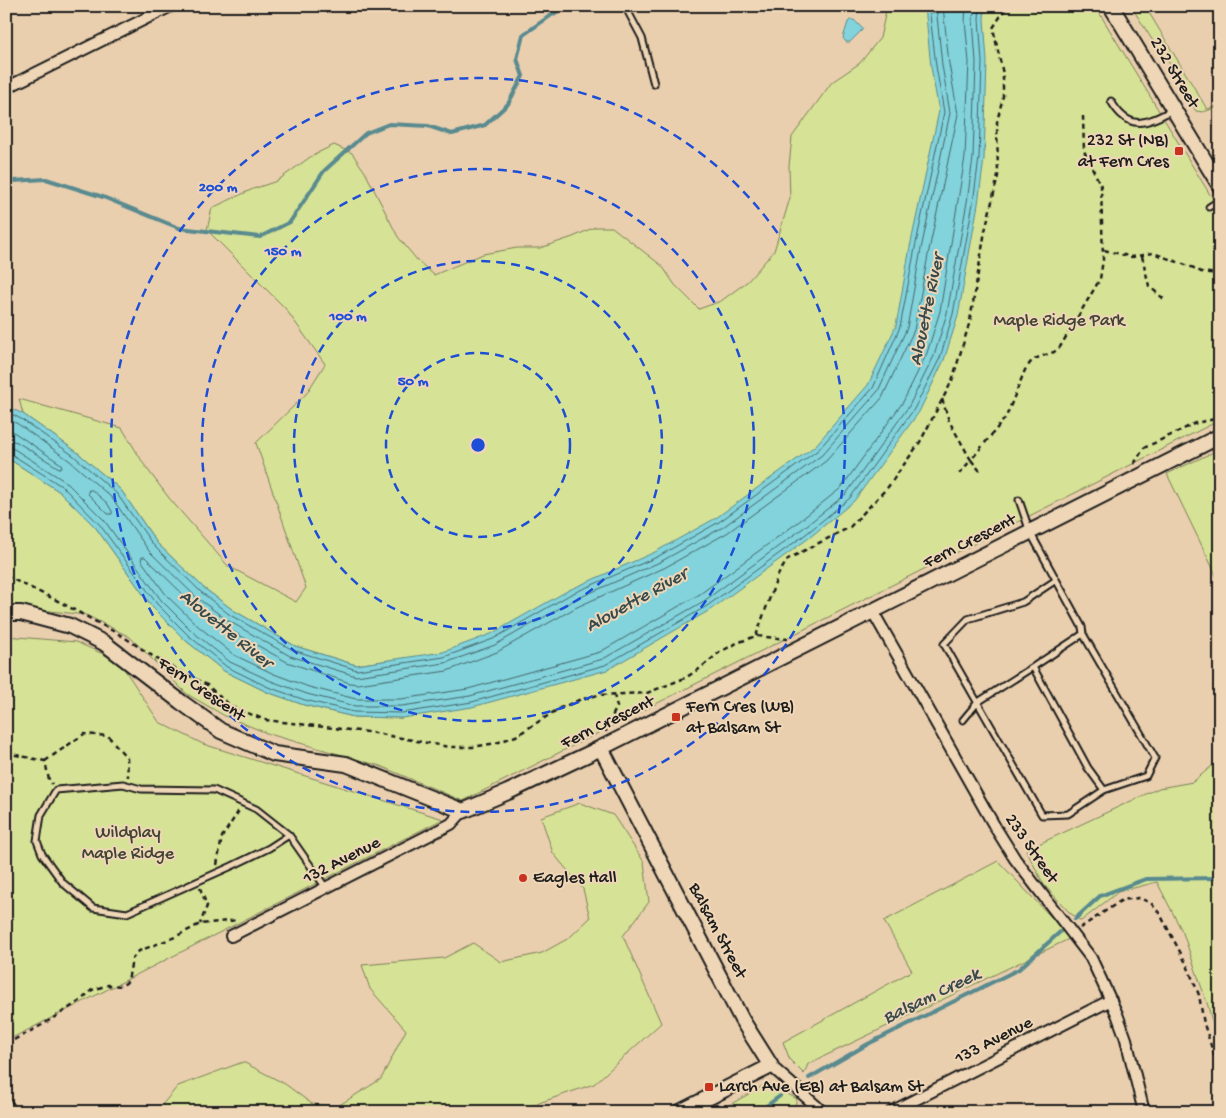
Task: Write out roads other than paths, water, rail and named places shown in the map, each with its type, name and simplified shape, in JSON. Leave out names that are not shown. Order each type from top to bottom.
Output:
[{"type":"street","points":[[6,88],[171,6]]},
{"type":"street","name":"232 Street","points":[[1111,6],[1220,186]]},
{"type":"street","name":"Fern Crescent","points":[[6,613],[21,613],[70,626],[104,643],[221,731],[274,754],[346,764],[463,811],[601,748],[1220,436]]},
{"type":"street","name":"233 Street","points":[[873,612],[995,828],[1015,858],[1091,958],[1111,1000],[1126,1039],[1144,1112]]},
{"type":"street","name":"Balsam Street","points":[[601,748],[742,1020],[771,1066],[823,1112]]},
{"type":"street","name":"132 Avenue","points":[[231,936],[451,824],[463,811]]},
{"type":"street","name":"133 Avenue","points":[[891,1112],[1111,1000]]},
{"type":"street","points":[[680,1112],[771,1066]]},
{"type":"street","points":[[6,1107],[9,1112]]},
{"type":"lane","points":[[625,6],[642,38],[654,84]]},
{"type":"lane","points":[[1111,101],[1121,116],[1134,122],[1144,123],[1153,121],[1174,110]]},
{"type":"lane","points":[[1208,207],[1220,200]]},
{"type":"lane","points":[[1018,500],[1030,532],[1082,627],[1083,634],[1154,758],[1146,776],[1104,790],[1068,814],[1042,815],[944,644],[968,619],[1023,602],[1056,580]]},
{"type":"lane","points":[[963,720],[978,702],[1083,634]]},
{"type":"lane","points":[[1033,667],[1088,768],[1104,790]]},
{"type":"lane","points":[[289,835],[269,848],[127,913],[92,908],[63,882],[42,854],[37,841],[41,815],[56,790],[123,784],[141,789],[214,790],[256,809],[289,835],[326,888]]},
{"type":"water","name":"Alouette River","points":[[925,6],[985,6],[987,61],[984,159],[958,316],[944,360],[919,412],[854,501],[809,538],[710,610],[607,670],[472,707],[402,718],[354,717],[304,705],[267,692],[224,671],[185,640],[153,608],[96,528],[60,492],[6,457],[6,406],[23,414],[77,452],[121,490],[157,543],[204,588],[233,610],[295,646],[356,665],[443,652],[491,634],[569,590],[655,552],[716,518],[815,446],[868,385],[896,326],[910,247],[939,111],[931,67]]},
{"type":"water","points":[[850,20],[854,20],[863,29],[850,42],[846,42],[843,38]]},
{"type":"waterway","points":[[13,181],[46,179],[103,197],[179,228],[260,237],[290,222],[324,171],[366,133],[389,124],[428,126],[452,134],[485,125],[508,104],[523,76],[517,59],[523,35],[567,6]]},
{"type":"waterway","name":"Balsam Creek","points":[[1075,919],[1100,896],[1146,879],[1220,878]]},
{"type":"waterway","name":"Balsam Creek","points":[[809,1078],[868,1044],[1019,969],[1060,932]]},
{"type":"waterway","name":"Balsam Creek","points":[[758,1112],[780,1096]]},
{"type":"place","name":"232 St (NB) at Fern Cres","points":[[1179,151]]},
{"type":"place","name":"Fern Cres (WB) at Balsam St","points":[[676,717]]},
{"type":"place","name":"Eagles Hall","points":[[523,878]]},
{"type":"place","name":"Larch Ave (EB) at Balsam St","points":[[709,1087]]},
{"type":"park label","name":"Maple Ridge Park","points":[[1059,321]]},
{"type":"park label","name":"Wildplay Maple Ridge","points":[[128,843]]}]
